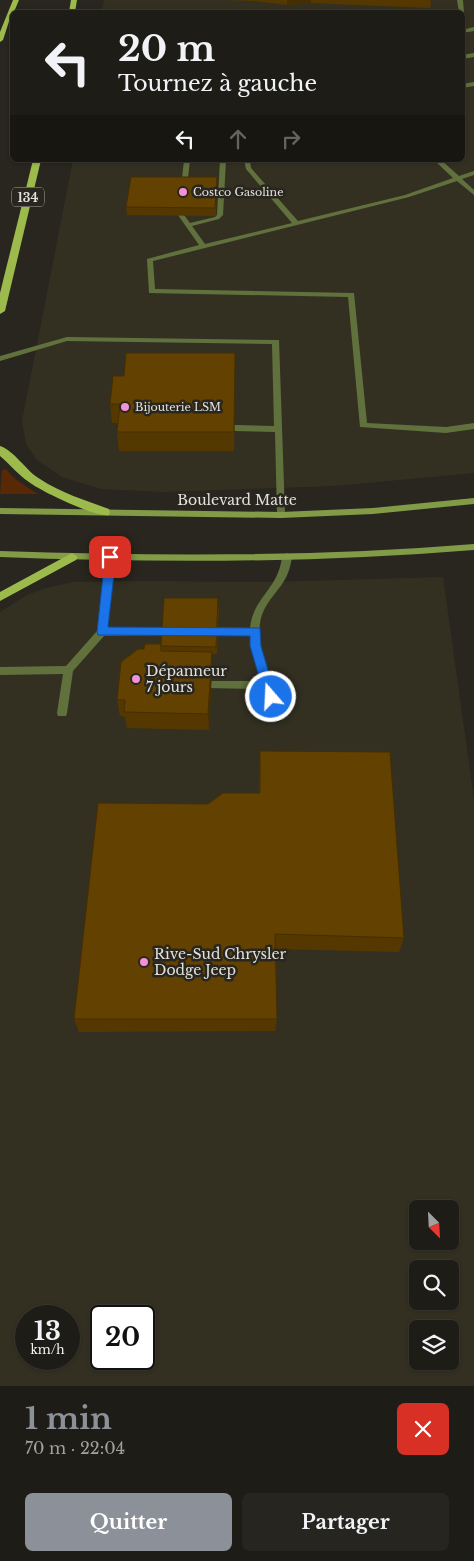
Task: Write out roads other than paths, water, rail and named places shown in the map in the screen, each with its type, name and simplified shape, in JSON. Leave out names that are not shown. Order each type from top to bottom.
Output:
[{"type":"main road","points":[[0,40],[10,15]]},
{"type":"main road","name":"134","points":[[0,311],[37,162]]},
{"type":"main road","points":[[0,450],[25,473],[43,486],[105,512]]},
{"type":"main road","name":"Boulevard Matte","points":[[0,511],[280,515],[374,511],[474,501]]},
{"type":"main road","points":[[0,554],[72,557],[287,556],[380,554],[474,547]]},
{"type":"main road","points":[[0,597],[72,557]]},
{"type":"lane","points":[[187,162],[181,215],[203,246]]},
{"type":"lane","points":[[188,225],[217,218],[220,215],[223,162]]},
{"type":"lane","points":[[247,162],[248,168],[296,223]]},
{"type":"lane","points":[[439,162],[474,193]]},
{"type":"lane","points":[[474,173],[407,196],[149,260],[152,291],[351,296],[363,425],[446,430],[474,426]]},
{"type":"lane","points":[[0,359],[30,348],[67,339],[276,342],[280,515]]},
{"type":"lane","points":[[235,428],[279,428]]},
{"type":"lane","points":[[271,697],[255,646],[257,612],[277,588],[285,573],[287,556]]},
{"type":"lane","points":[[62,713],[68,670],[102,632],[110,557]]},
{"type":"lane","points":[[102,632],[256,632]]},
{"type":"lane","points":[[0,671],[68,670]]},
{"type":"lane","points":[[211,685],[266,685]]},
{"type":"place","name":"Costco Gasoline","points":[[183,192]]},
{"type":"place","name":"Bijouterie LSM","points":[[125,407]]},
{"type":"place","name":"Dépanneur 7 jours","points":[[136,679]]},
{"type":"place","name":"Rive-Sud Chrysler Dodge Jeep","points":[[144,962]]}]
